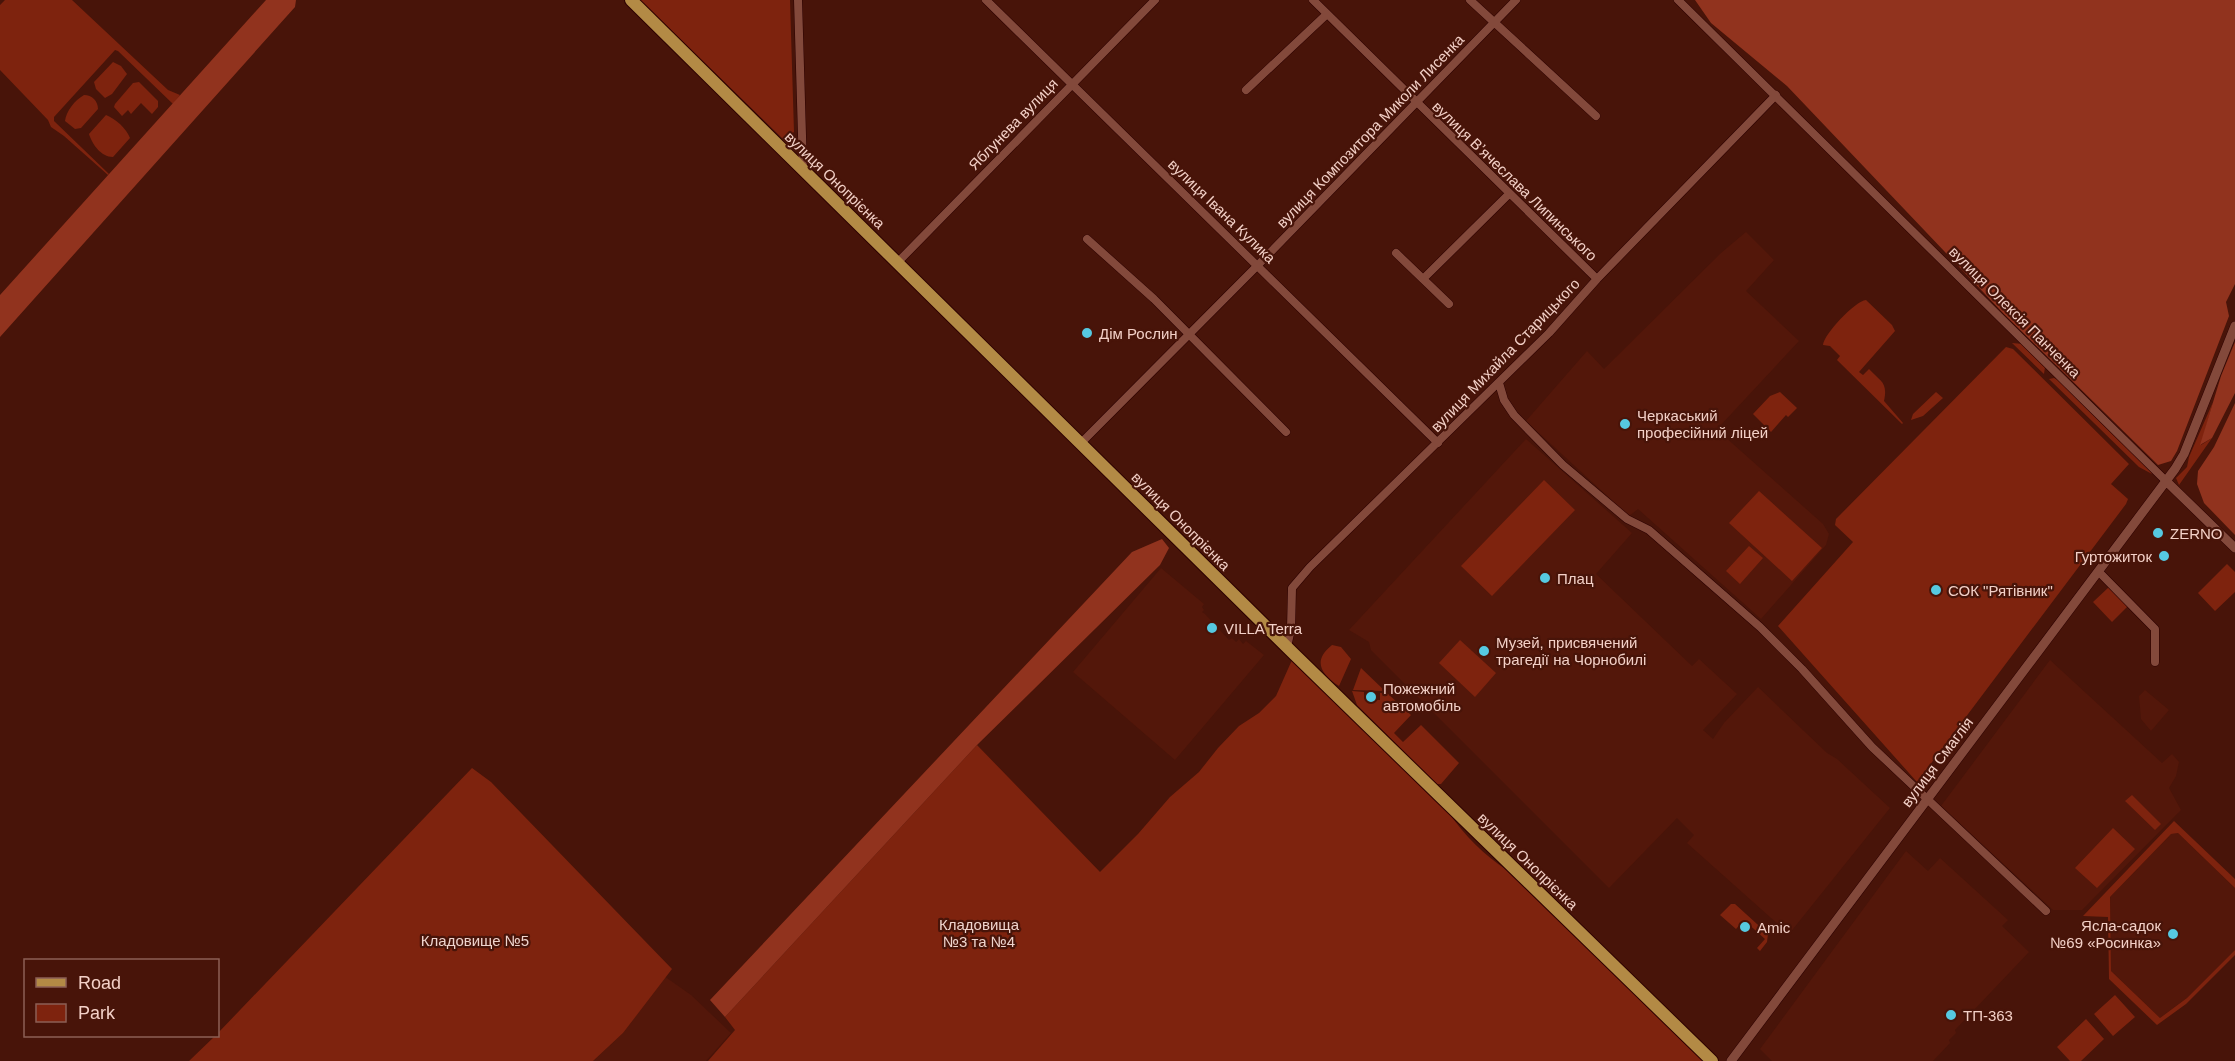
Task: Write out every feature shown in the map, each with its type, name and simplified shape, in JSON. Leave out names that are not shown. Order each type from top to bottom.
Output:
[{"type":"main road","name":"вулиця Онопрієнка","points":[[631,0],[1287,647],[1712,1061]]},
{"type":"street","points":[[798,0],[802,170]]},
{"type":"street","name":"вулиця Івана Кулика","points":[[986,0],[1438,443]]},
{"type":"street","name":"вулиця Вʼячеслава Липинського","points":[[1313,0],[1597,279]]},
{"type":"street","points":[[1470,0],[1596,116]]},
{"type":"street","name":"вулиця Композитора Миколи Лисенка","points":[[1081,443],[1417,104],[1515,0]]},
{"type":"street","name":"вулиця Олексія Панченка","points":[[1678,0],[2235,548]]},
{"type":"street","name":"Яблунева вулиця","points":[[897,263],[1149,2]]},
{"type":"street","points":[[1246,90],[1327,14]]},
{"type":"street","name":"вулиця Михайла Старицького","points":[[1287,647],[1291,629],[1292,588],[1310,567],[1549,333],[1597,279],[1776,95]]},
{"type":"street","points":[[1423,279],[1509,194]]},
{"type":"street","points":[[1087,239],[1189,334],[1286,432]]},
{"type":"street","points":[[1396,253],[1449,304]]},
{"type":"street","name":"вулиця Смаглія","points":[[1731,1061],[2099,572],[2184,454],[2235,326]]},
{"type":"street","points":[[1499,383],[1500,392],[1514,415],[1563,465],[1627,519],[1649,530],[1760,627],[1802,669],[1872,747],[2046,911]]},
{"type":"street","points":[[2099,572],[2155,629],[2155,662]]},
{"type":"shaded area","points":[[266,0],[296,0],[295,7],[0,337],[0,295]]},
{"type":"shaded area","points":[[1695,0],[2235,0],[2235,284],[2226,302],[2229,316],[2177,451],[2171,461],[2158,465],[2004,314],[1787,86],[1711,23]]},
{"type":"shaded area","name":"Черкаський професійний ліцей","points":[[1746,232],[1774,260],[1746,291],[1799,341],[1719,427],[1724,436],[1823,524],[1829,534],[1826,545],[1761,619],[1638,509],[1629,516],[1526,421],[1587,351],[1604,369],[1721,253]]},
{"type":"shaded area","points":[[2235,342],[2235,393],[2212,438],[2200,445],[2221,376]]},
{"type":"shaded area","points":[[2235,403],[2235,535],[2204,503],[2197,484],[2198,471],[2214,447]]},
{"type":"shaded area","points":[[1526,439],[1632,533],[1596,574],[1692,666],[1699,659],[1737,694],[1703,730],[1713,739],[1724,723],[1758,687],[1827,753],[1837,759],[1890,808],[1789,934],[1687,843],[1694,835],[1677,818],[1609,888],[1371,650],[1369,642],[1349,630]]},
{"type":"shaded area","points":[[1162,539],[1169,548],[1160,565],[977,745],[725,1017],[710,1000],[1132,552]]},
{"type":"shaded area","points":[[1161,568],[1204,604],[1202,612],[1229,640],[1232,638],[1236,642],[1239,639],[1243,644],[1246,641],[1264,655],[1175,760],[1073,672]]},
{"type":"shaded area","points":[[2050,660],[2162,763],[2172,754],[2179,762],[2176,776],[2169,788],[2181,810],[2082,910],[2053,910],[1941,806]]},
{"type":"shaded area","points":[[2145,690],[2169,710],[2151,731],[2141,719],[2139,696]]},
{"type":"shaded area","name":"Ясла-садок №69 «Росинка»","points":[[2178,833],[2235,888],[2235,950],[2187,998],[2160,1018],[2111,971],[2110,897],[2171,834]]},
{"type":"shaded area","points":[[1906,851],[1928,871],[1940,858],[2008,920],[2002,926],[2029,952],[1955,1030],[1956,1033],[1949,1040],[1950,1043],[1933,1061],[1772,1061],[1760,1049]]},
{"type":"shaded area","points":[[664,976],[691,995],[731,1033],[706,1061],[593,1061],[623,1033]]},
{"type":"green space","points":[[5,0],[72,0],[168,90],[180,95],[173,104],[115,50],[54,117],[54,121],[108,175],[51,127],[48,120],[0,70],[0,5]]},
{"type":"green space","points":[[640,0],[790,0],[794,132],[784,140]]},
{"type":"green space","points":[[113,62],[121,66],[127,74],[112,94],[105,98],[96,89],[94,82]]},
{"type":"green space","points":[[139,82],[158,101],[158,107],[152,114],[141,103],[131,114],[128,110],[122,116],[114,107],[115,104],[133,83]]},
{"type":"green space","points":[[84,95],[94,99],[98,109],[81,128],[75,129],[65,121],[67,113]]},
{"type":"green space","points":[[106,115],[120,124],[130,138],[113,157],[105,155],[98,149],[89,134]]},
{"type":"green space","points":[[1866,300],[1892,325],[1895,331],[1859,372],[1863,375],[1869,369],[1882,383],[1885,390],[1884,401],[1902,424],[1837,360],[1840,356],[1830,346],[1823,345],[1829,333],[1841,319],[1855,306]]},
{"type":"green space","points":[[2012,343],[2023,344],[2045,367],[2044,374]]},
{"type":"green space","name":"СОК \"Рятівник\"","points":[[2006,347],[2013,349],[2129,464],[2111,484],[2128,499],[1917,782],[1778,626],[1853,542],[1835,525],[1836,519]]},
{"type":"green space","points":[[2054,378],[2060,381],[2152,474],[2139,467],[2049,379]]},
{"type":"green space","points":[[1780,392],[1797,408],[1788,417],[1786,415],[1771,432],[1753,414],[1770,396]]},
{"type":"green space","points":[[1936,392],[1943,398],[1923,416],[1911,420],[1913,414]]},
{"type":"green space","points":[[2213,402],[2201,445],[2212,438],[2179,485],[2176,478],[2187,467],[2189,457]]},
{"type":"green space","points":[[1544,480],[1575,510],[1492,596],[1461,566]]},
{"type":"green space","points":[[1759,491],[1822,548],[1792,581],[1729,523]]},
{"type":"green space","points":[[1749,546],[1763,558],[1740,584],[1726,571]]},
{"type":"green space","points":[[2227,564],[2235,572],[2235,592],[2215,611],[2198,593]]},
{"type":"green space","points":[[2109,587],[2128,606],[2112,622],[2093,602]]},
{"type":"green space","points":[[1460,640],[1496,673],[1475,697],[1439,663]]},
{"type":"green space","points":[[1332,645],[1341,647],[1351,659],[1339,686],[1321,667],[1322,656]]},
{"type":"green space","name":"Кладовища №3 та №4","points":[[1292,660],[1449,813],[1475,844],[1507,870],[1704,1061],[708,1061],[735,1030],[725,1017],[977,745],[1100,872],[1138,834],[1170,797],[1199,772],[1239,726],[1259,713],[1276,696]]},
{"type":"green space","points":[[1361,668],[1385,691],[1353,690]]},
{"type":"green space","points":[[1352,691],[1364,692],[1364,699],[1380,700],[1380,693],[1387,693],[1411,715],[1394,733],[1403,742],[1421,725],[1459,763],[1441,784],[1437,784],[1357,705]]},
{"type":"green space","name":"Кладовище №5","points":[[472,768],[491,782],[672,969],[623,1033],[593,1061],[189,1061],[214,1037],[219,1037],[219,1032]]},
{"type":"green space","points":[[2132,795],[2161,824],[2155,830],[2125,801]]},
{"type":"green space","points":[[2174,821],[2235,879],[2235,888],[2178,833],[2171,834],[2110,897],[2111,971],[2160,1018],[2187,998],[2235,950],[2235,955],[2186,1004],[2157,1025],[2109,979],[2108,917],[2083,916]]},
{"type":"green space","points":[[2113,828],[2135,849],[2097,888],[2075,868]]},
{"type":"green space","points":[[1731,904],[1735,904],[1768,934],[1767,942],[1760,951],[1757,948],[1765,939],[1744,920],[1736,929],[1720,915]]},
{"type":"green space","points":[[2115,995],[2135,1017],[2113,1036],[2094,1014]]},
{"type":"green space","points":[[2086,1019],[2104,1039],[2081,1061],[2070,1061],[2057,1047]]},
{"type":"place","name":"Дім Рослин","points":[[1087,333]]},
{"type":"place","name":"Черкаський професійний ліцей","points":[[1625,424]]},
{"type":"place","name":"ZERNO","points":[[2158,533]]},
{"type":"place","name":"Гуртожиток","points":[[2164,556]]},
{"type":"place","name":"Плац","points":[[1545,578]]},
{"type":"place","name":"СОК \"Рятівник\"","points":[[1936,590]]},
{"type":"place","name":"VILLA Terra","points":[[1212,628]]},
{"type":"place","name":"Музей, присвячений трагедії на Чорнобилі","points":[[1484,651]]},
{"type":"place","name":"Пожежний автомобіль","points":[[1371,697]]},
{"type":"place","name":"Amic","points":[[1745,927]]},
{"type":"place","name":"Ясла-садок №69 «Росинка»","points":[[2173,934]]},
{"type":"place","name":"ТП-363","points":[[1951,1015]]}]
